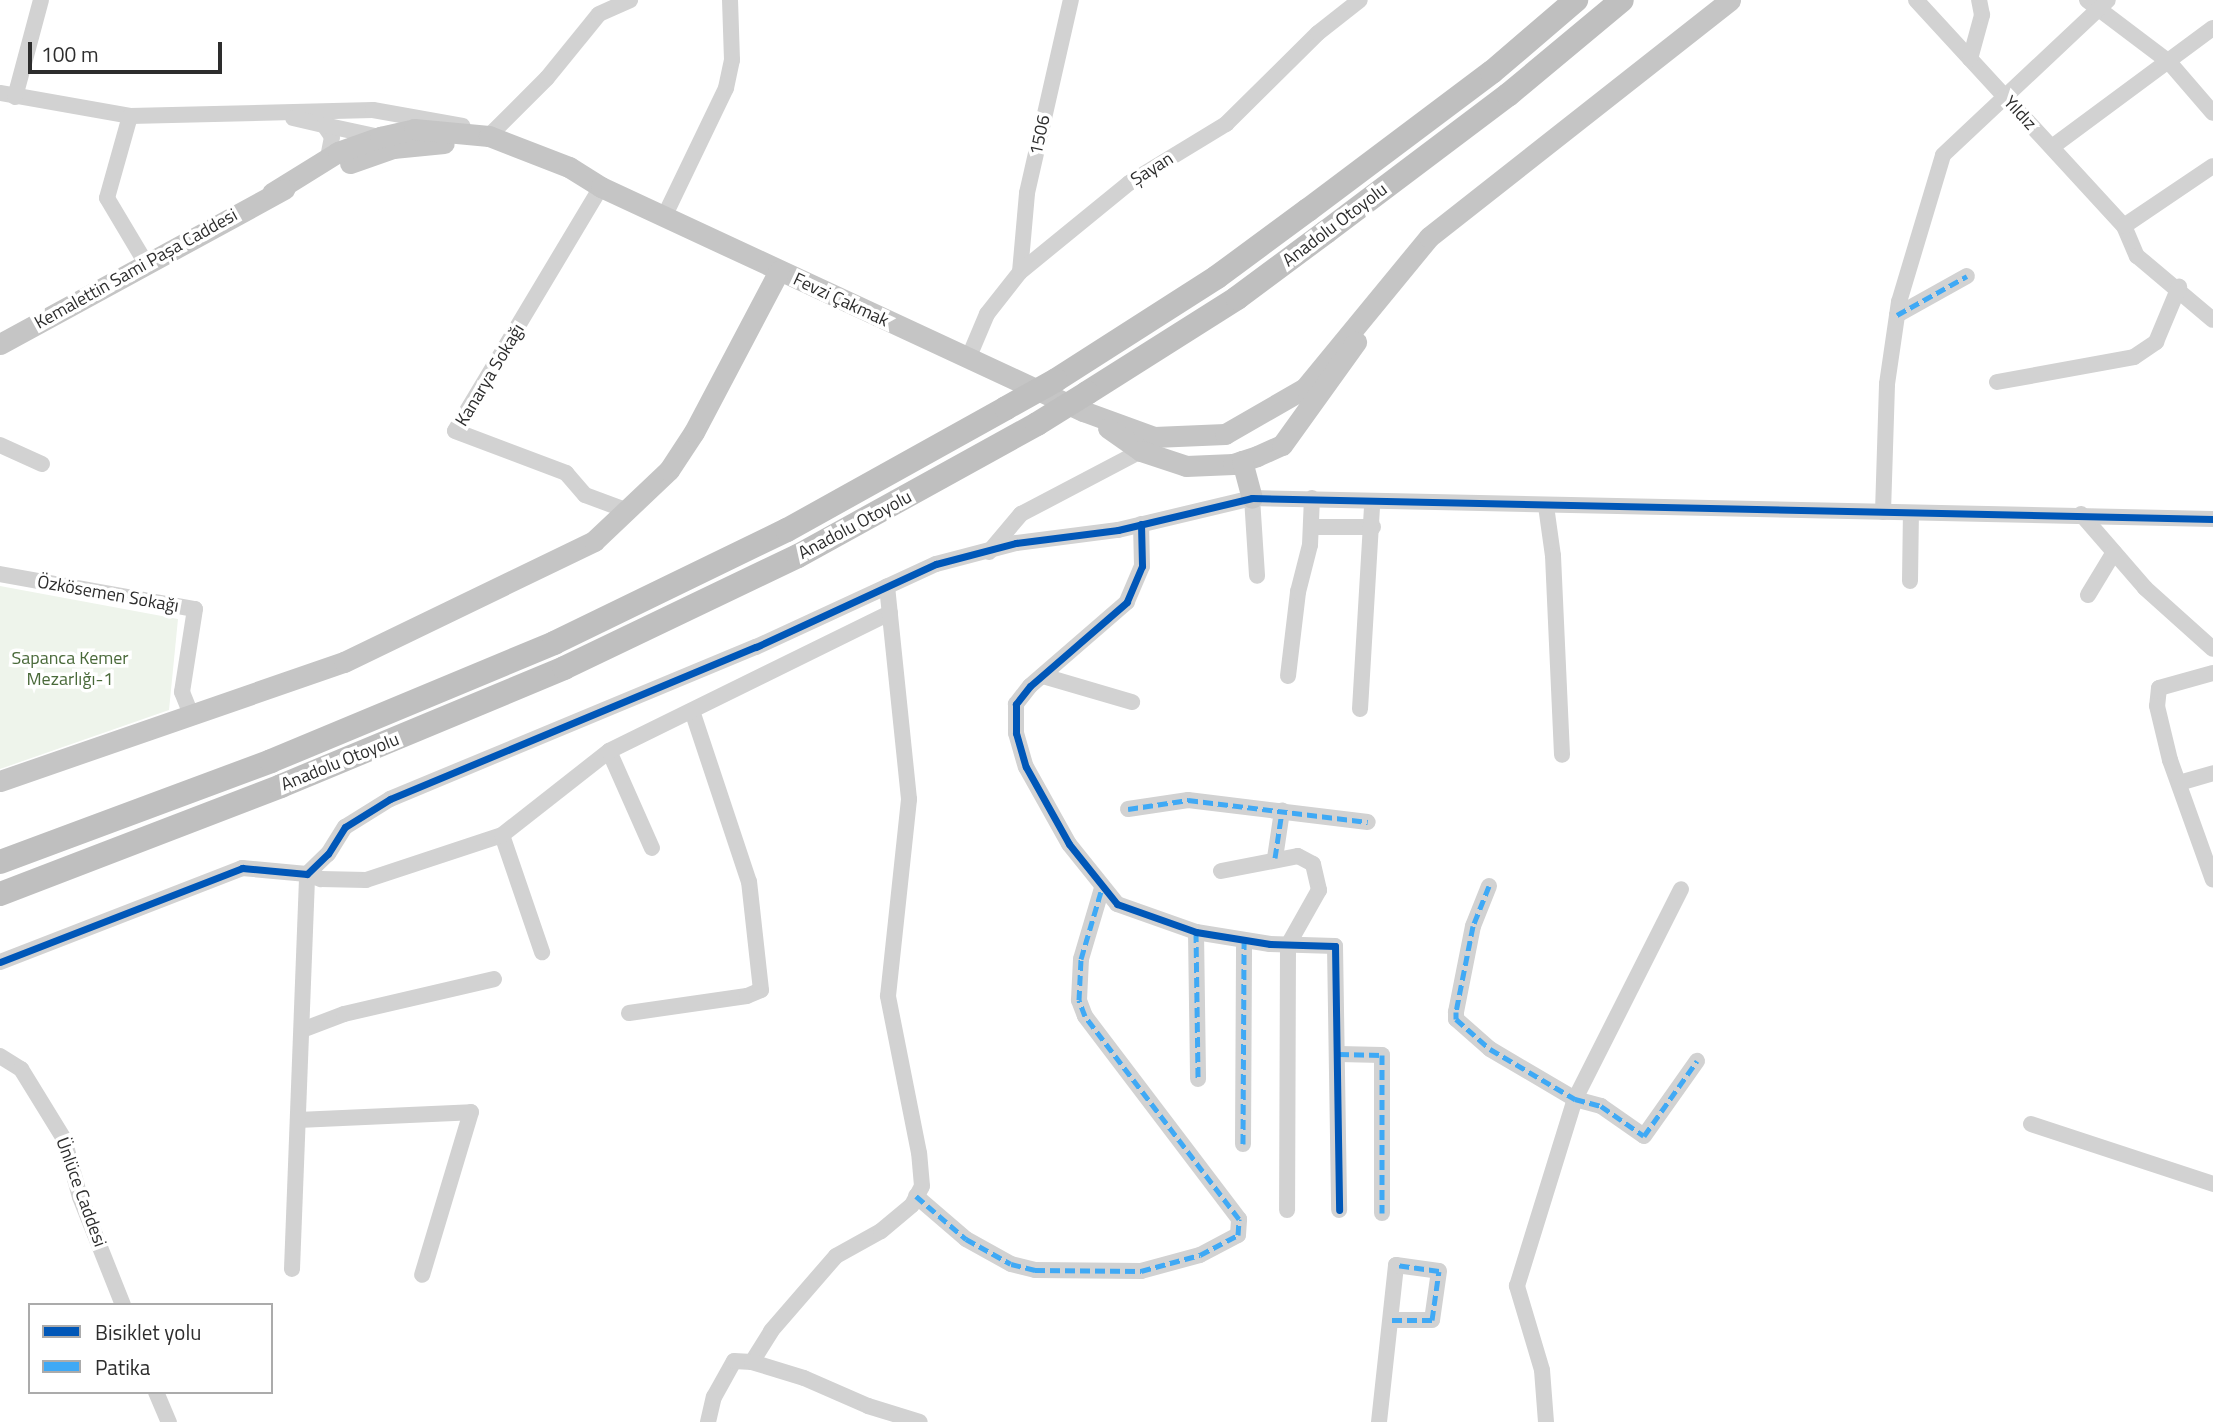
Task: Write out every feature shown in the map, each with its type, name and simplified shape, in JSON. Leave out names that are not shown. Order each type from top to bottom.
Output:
[{"type":"highway","name":"Anadolu Otoyolu","points":[[0,862],[271,761],[554,643],[787,530],[1056,380],[1217,277],[1492,72],[1576,0]]},
{"type":"highway","name":"Anadolu Otoyolu","points":[[0,894],[281,786],[564,668],[809,550],[1037,424],[1085,402],[1282,265],[1508,95],[1622,0]]},
{"type":"main road","points":[[1216,467],[1231,433],[1305,388],[1429,237],[1730,0]]},
{"type":"main road","name":"Kemalettin Sami Paşa Caddesi","points":[[272,193],[414,130],[480,133],[569,167],[601,187]]},
{"type":"main road","name":"Kemalettin Sami Paşa Caddesi","points":[[0,344],[147,265],[328,158],[376,146],[476,146],[601,187]]},
{"type":"main road","name":"Fevzi Çakmak","points":[[601,187],[968,359],[1085,402]]},
{"type":"main road","points":[[0,781],[190,712],[344,662],[594,541],[669,470],[694,432],[779,271]]},
{"type":"main road","points":[[1085,402],[1141,451],[1186,466],[1216,467],[1250,459],[1282,445],[1342,366],[1390,282]]},
{"type":"main road","points":[[1085,402],[1154,437],[1231,433],[1248,437],[1252,498]]},
{"type":"street","points":[[41,0],[7,95],[130,116],[363,110],[406,113],[480,133],[547,78],[601,7],[630,0]]},
{"type":"street","points":[[664,217],[726,88],[732,60],[730,0]]},
{"type":"street","name":"1506","points":[[1020,272],[1027,193],[1071,0]]},
{"type":"street","name":"Şayan","points":[[968,359],[988,314],[1020,272],[1129,183],[1226,124],[1318,33],[1360,0]]},
{"type":"street","name":"Yıldız","points":[[1916,0],[2124,226],[2137,256],[2179,287],[2213,320]]},
{"type":"street","points":[[1970,59],[1979,35],[1979,0]]},
{"type":"street","points":[[1883,512],[1887,384],[1897,315],[1943,155],[2098,3],[2169,62],[2213,113]]},
{"type":"street","points":[[2052,147],[2213,28]]},
{"type":"street","points":[[249,114],[324,125],[376,146],[376,120],[363,110]]},
{"type":"street","points":[[130,116],[107,198],[147,265]]},
{"type":"street","points":[[324,125],[332,137],[328,158]]},
{"type":"street","points":[[2124,226],[2213,166]]},
{"type":"street","name":"Kanarya Sokağı","points":[[601,187],[455,431],[566,473],[585,495],[628,511]]},
{"type":"street","points":[[1897,315],[1967,276]]},
{"type":"street","points":[[1997,382],[2134,357],[2156,342],[2179,287]]},
{"type":"street","points":[[0,445],[42,464]]},
{"type":"street","points":[[989,551],[1021,514],[1141,451]]},
{"type":"street","points":[[1252,498],[1256,576]]},
{"type":"street","points":[[292,1269],[307,874],[328,854],[345,827],[390,799],[756,647],[936,564],[989,551],[1141,524],[1252,498],[1312,498],[1372,504],[2081,514],[2210,522]]},
{"type":"street","points":[[1288,676],[1311,527],[1312,498]]},
{"type":"street","points":[[1360,709],[1373,527],[1372,504]]},
{"type":"street","points":[[1546,506],[1553,556],[1562,755]]},
{"type":"street","points":[[1910,581],[1911,513]]},
{"type":"street","points":[[2081,514],[2145,588],[2213,649]]},
{"type":"street","points":[[1141,524],[1142,566],[1127,602],[1042,676],[1016,704],[1019,744],[1043,802],[1102,888],[1117,904],[1134,914],[1196,932],[1244,941],[1335,946],[1339,1054],[1339,1210]]},
{"type":"street","points":[[1311,527],[1373,527]]},
{"type":"street","points":[[2088,595],[2114,552]]},
{"type":"street","name":"Özkösemen Sokağı","points":[[0,575],[195,609],[182,692],[190,712]]},
{"type":"street","points":[[752,1362],[771,1331],[836,1256],[881,1231],[916,1196],[922,1186],[919,1153],[888,996],[909,799],[887,586]]},
{"type":"street","points":[[0,962],[242,868],[307,874],[321,879],[366,880],[502,835],[609,751],[890,613]]},
{"type":"street","points":[[2213,673],[2159,688],[2157,706],[2179,783],[2213,880]]},
{"type":"street","points":[[1042,676],[1132,702]]},
{"type":"street","points":[[629,1013],[747,996],[761,990],[749,882],[692,711]]},
{"type":"street","points":[[609,751],[652,848]]},
{"type":"street","points":[[2179,783],[2213,773]]},
{"type":"street","points":[[1128,809],[1188,800],[1368,822]]},
{"type":"street","points":[[1275,858],[1282,811]]},
{"type":"street","points":[[502,835],[542,952]]},
{"type":"street","points":[[1222,871],[1275,858],[1298,856],[1313,864],[1319,890],[1288,945],[1287,1210]]},
{"type":"street","points":[[1489,886],[1464,962],[1456,1019],[1490,1049],[1575,1099],[1601,1107],[1644,1136],[1697,1061]]},
{"type":"street","points":[[916,1196],[966,1239],[1011,1264],[1035,1270],[1141,1271],[1200,1255],[1238,1235],[1238,1219],[1085,1016],[1079,1000],[1081,959],[1102,888]]},
{"type":"street","points":[[1546,1422],[1542,1370],[1517,1286],[1575,1099],[1681,889]]},
{"type":"street","points":[[1196,932],[1198,1079]]},
{"type":"street","points":[[1243,1144],[1244,941]]},
{"type":"street","points":[[302,1030],[344,1014],[494,979]]},
{"type":"street","points":[[1339,1054],[1382,1055],[1382,1213]]},
{"type":"street","name":"Ünlüce Caddesi","points":[[0,1056],[21,1069],[64,1139],[80,1197],[121,1303]]},
{"type":"street","points":[[298,1120],[471,1112],[422,1275]]},
{"type":"street","points":[[2031,1124],[2213,1184]]},
{"type":"street","points":[[1379,1422],[1392,1320]]},
{"type":"street","points":[[708,1422],[714,1397],[734,1361],[752,1362],[919,1422]]},
{"type":"street","points":[[157,1394],[169,1422]]},
{"type":"green space","name":"Sapanca Kemer Mezarlığı-1","points":[[0,586],[178,619],[169,710],[0,769]]},
{"type":"marked path","points":[[1897,315],[1967,276]]},
{"type":"marked path","points":[[1128,809],[1188,800],[1368,822]]},
{"type":"marked path","points":[[1275,858],[1282,811]]},
{"type":"marked path","points":[[1489,886],[1473,926],[1456,1019],[1490,1049],[1575,1099],[1601,1106],[1644,1136],[1697,1061]]},
{"type":"marked path","points":[[916,1196],[966,1239],[1011,1264],[1035,1270],[1141,1271],[1200,1255],[1238,1235],[1239,1219],[1085,1016],[1079,1000],[1081,959],[1102,888]]},
{"type":"marked path","points":[[1196,932],[1198,1079]]},
{"type":"marked path","points":[[1243,1144],[1244,941]]},
{"type":"marked path","points":[[1339,1054],[1382,1055],[1382,1213]]},
{"type":"marked path","points":[[1392,1320],[1432,1320],[1439,1271],[1396,1265]]},
{"type":"cycle path","points":[[0,962],[242,868],[307,874],[328,854],[345,827],[390,799],[756,647],[936,564],[1016,543],[1118,530],[1252,498],[2213,519]]},
{"type":"cycle path","points":[[1141,524],[1142,566],[1127,602],[1030,686],[1016,704],[1016,733],[1026,767],[1069,844],[1117,904],[1196,932],[1270,944],[1335,946],[1339,1210]]}]
